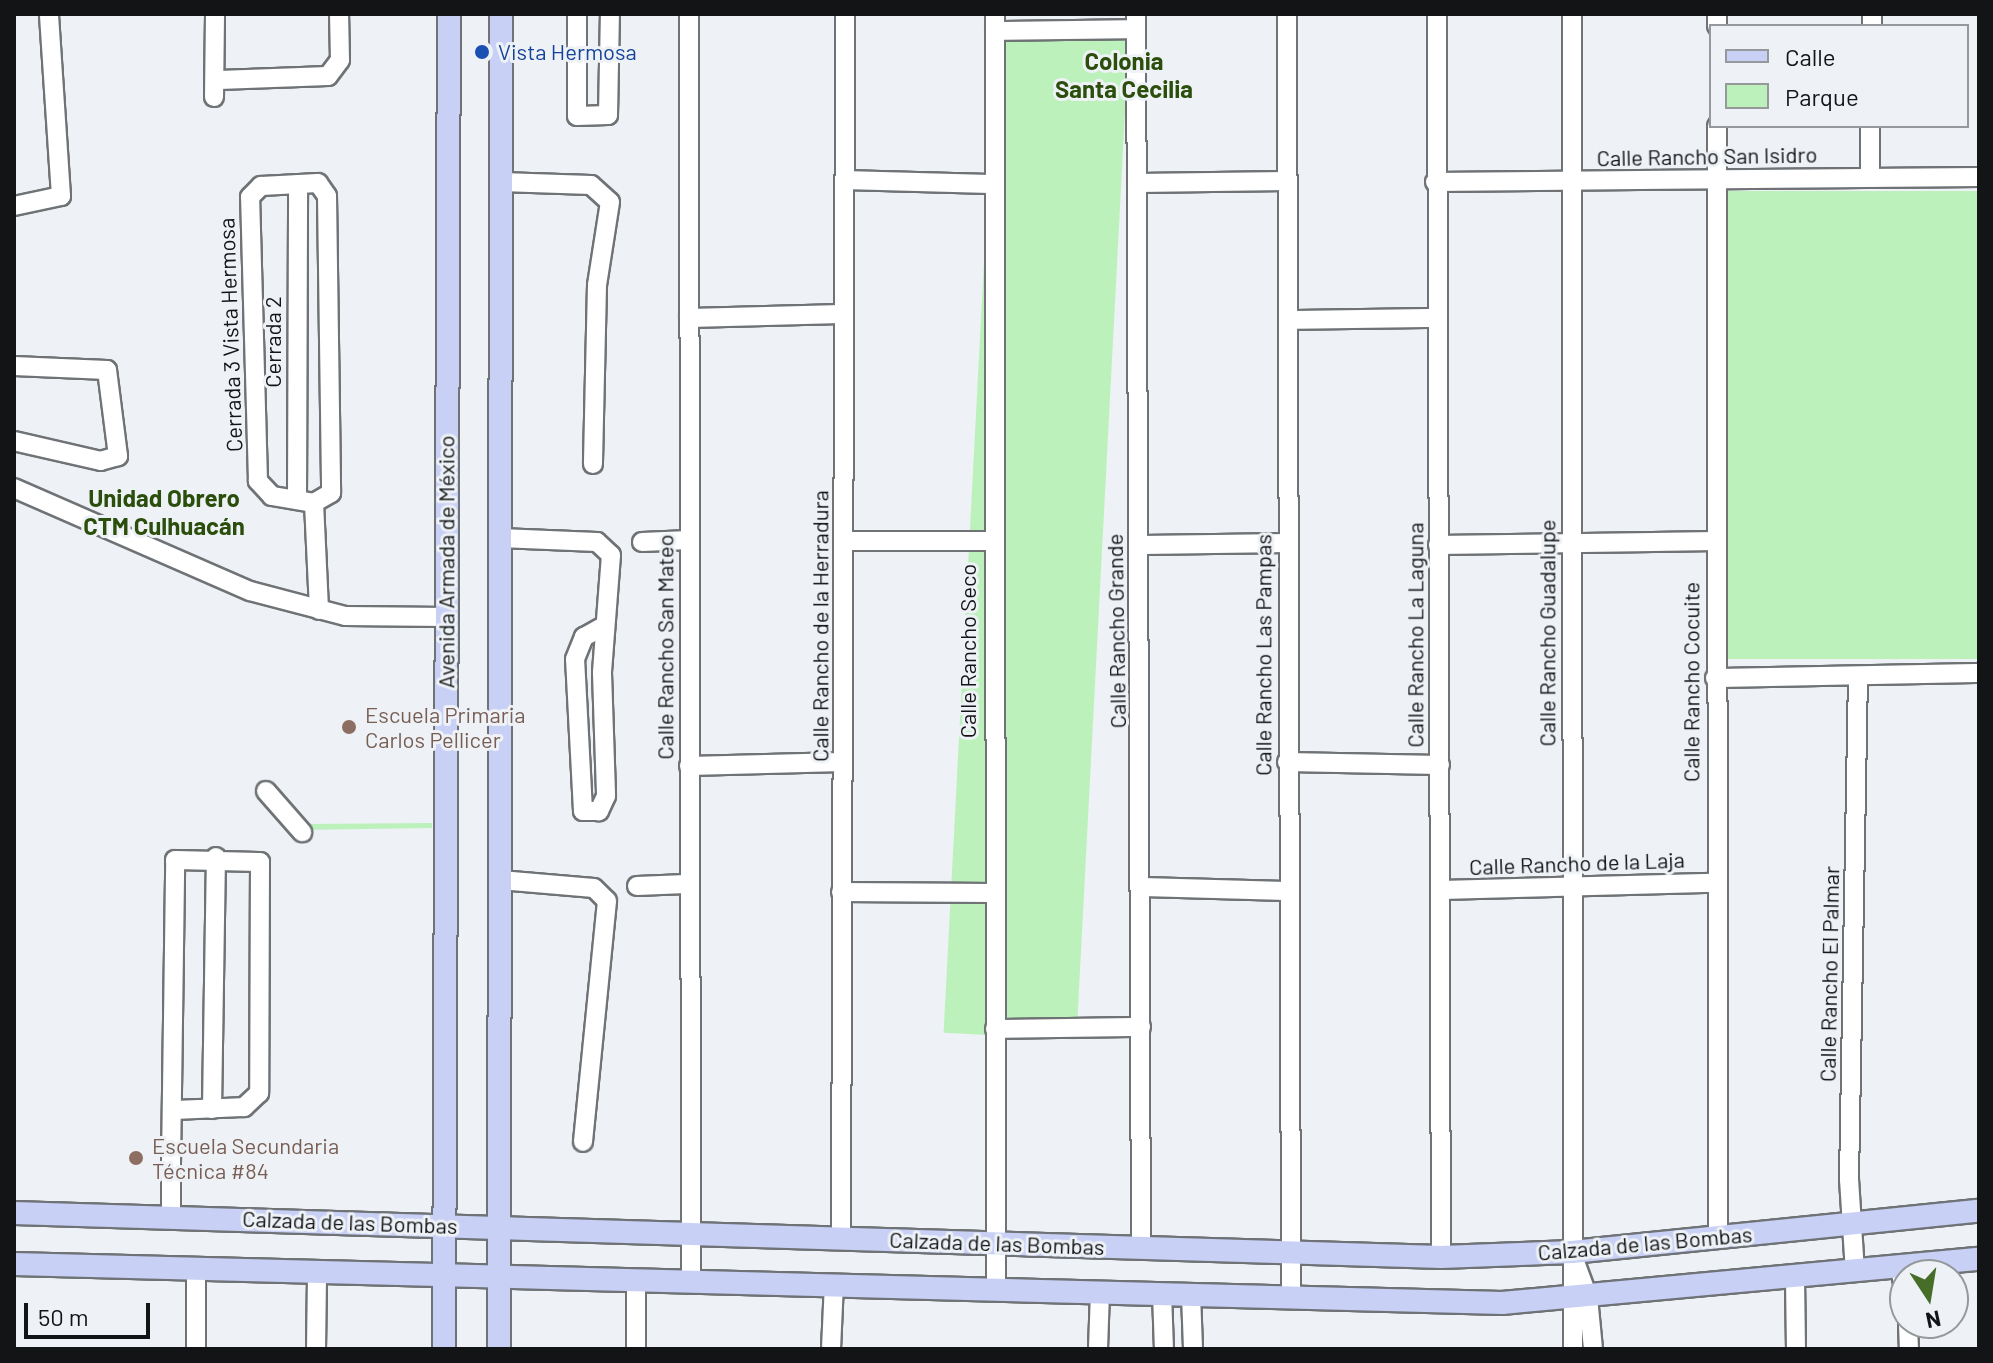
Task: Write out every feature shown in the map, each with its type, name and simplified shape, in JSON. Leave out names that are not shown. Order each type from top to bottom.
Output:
[{"type":"main road","name":"Avenida Armada de México","points":[[444,1349],[449,14]]},
{"type":"main road","points":[[499,1349],[501,14]]},
{"type":"main road","name":"Calzada de las Bombas","points":[[14,1213],[1441,1257],[1572,1252],[1979,1211]]},
{"type":"main road","name":"Calzada de las Bombas","points":[[14,1264],[1191,1294],[1578,1298],[1889,1268]]},
{"type":"street","points":[[14,206],[61,196],[49,14]]},
{"type":"street","points":[[215,14],[217,89],[328,76],[340,60],[339,14]]},
{"type":"street","points":[[577,14],[577,116],[608,115],[610,14]]},
{"type":"street","name":"Calle Rancho San Mateo","points":[[689,14],[689,766],[686,884],[691,1280]]},
{"type":"street","name":"Calle Rancho de la Herradura","points":[[841,1239],[845,14]]},
{"type":"street","name":"Calle Rancho Las Pampas","points":[[1287,14],[1286,891],[1291,1296]]},
{"type":"street","name":"Calle Rancho La Laguna","points":[[1437,14],[1435,182],[1441,1257]]},
{"type":"street","name":"Calle Rancho Guadalupe","points":[[1572,14],[1570,889],[1572,1252],[1578,1298]]},
{"type":"street","points":[[995,22],[1136,21]]},
{"type":"street","name":"Calle Rancho Grande","points":[[1136,21],[1143,887],[1141,1248]]},
{"type":"street","name":"Calle Rancho Seco","points":[[995,22],[990,184],[996,1289]]},
{"type":"street","name":"Calle Rancho Cocuite","points":[[1717,128],[1714,883],[1718,1238]]},
{"type":"street","points":[[1870,128],[1870,176]]},
{"type":"street","name":"Calle Rancho San Isidro","points":[[1435,182],[1717,182],[1870,176],[1979,177]]},
{"type":"street","points":[[844,180],[990,184]]},
{"type":"street","points":[[1138,183],[1287,181]]},
{"type":"street","points":[[501,182],[591,185],[607,194],[611,210],[597,285],[593,464]]},
{"type":"street","points":[[298,184],[318,183],[327,196],[331,493],[305,502]]},
{"type":"street","name":"Cerrada 3 Vista Hermosa","points":[[298,184],[261,186],[250,197],[258,481],[266,494],[305,502]]},
{"type":"street","name":"Cerrada 2","points":[[298,184],[305,502],[319,610]]},
{"type":"street","points":[[689,318],[842,314]]},
{"type":"street","points":[[1288,320],[1436,318]]},
{"type":"street","points":[[14,366],[107,370],[118,456],[101,461],[14,441]]},
{"type":"street","points":[[14,488],[250,591],[319,610],[446,617]]},
{"type":"street","points":[[500,538],[608,547],[604,626],[606,796],[599,811],[583,811],[575,659],[584,637],[604,626]]},
{"type":"street","points":[[642,542],[689,540]]},
{"type":"street","points":[[845,541],[993,541]]},
{"type":"street","points":[[1438,545],[1716,541]]},
{"type":"street","points":[[1139,545],[1287,543]]},
{"type":"street","points":[[1715,678],[1979,673]]},
{"type":"street","name":"Calle Rancho El Palmar","points":[[1855,1272],[1849,1222],[1858,676]]},
{"type":"street","points":[[689,766],[843,762]]},
{"type":"street","points":[[1287,762],[1440,765]]},
{"type":"street","points":[[266,791],[302,832]]},
{"type":"street","points":[[212,1109],[216,857]]},
{"type":"street","points":[[171,1216],[172,1110],[175,860],[216,857],[260,862],[264,874],[259,1093],[244,1107],[172,1110]]},
{"type":"street","points":[[500,880],[603,893],[610,911],[583,1142]]},
{"type":"street","name":"Calle Rancho de la Laja","points":[[1441,890],[1714,883]]},
{"type":"street","points":[[637,886],[686,884]]},
{"type":"street","points":[[1143,887],[1286,891]]},
{"type":"street","points":[[841,892],[992,893]]},
{"type":"street","points":[[995,1029],[1141,1027]]},
{"type":"street","points":[[196,1271],[196,1349]]},
{"type":"street","points":[[316,1349],[317,1273]]},
{"type":"street","points":[[1795,1278],[1796,1349]]},
{"type":"street","points":[[636,1280],[636,1349]]},
{"type":"street","points":[[831,1349],[834,1284]]},
{"type":"street","points":[[1098,1349],[1100,1291]]},
{"type":"street","points":[[1162,1293],[1164,1349]]},
{"type":"street","points":[[1191,1294],[1193,1349]]},
{"type":"street","points":[[1573,1349],[1578,1298]]},
{"type":"street","points":[[1578,1298],[1593,1349]]},
{"type":"green space","points":[[996,32],[1129,39],[1076,1040],[944,1033]]},
{"type":"green space","points":[[1727,191],[1979,191],[1979,659],[1727,659]]},
{"type":"green space","points":[[432,823],[432,828],[302,830],[302,824]]},
{"type":"place","name":"Vista Hermosa","points":[[482,52]]},
{"type":"place","name":"Escuela Primaria Carlos Pellicer","points":[[349,727]]},
{"type":"place","name":"Escuela Secundaria Técnica #84","points":[[136,1158]]},
{"type":"district","name":"Colonia Santa Cecilia","points":[[1124,75]]},
{"type":"district","name":"Unidad Obrero CTM Culhuacán","points":[[164,512]]}]
